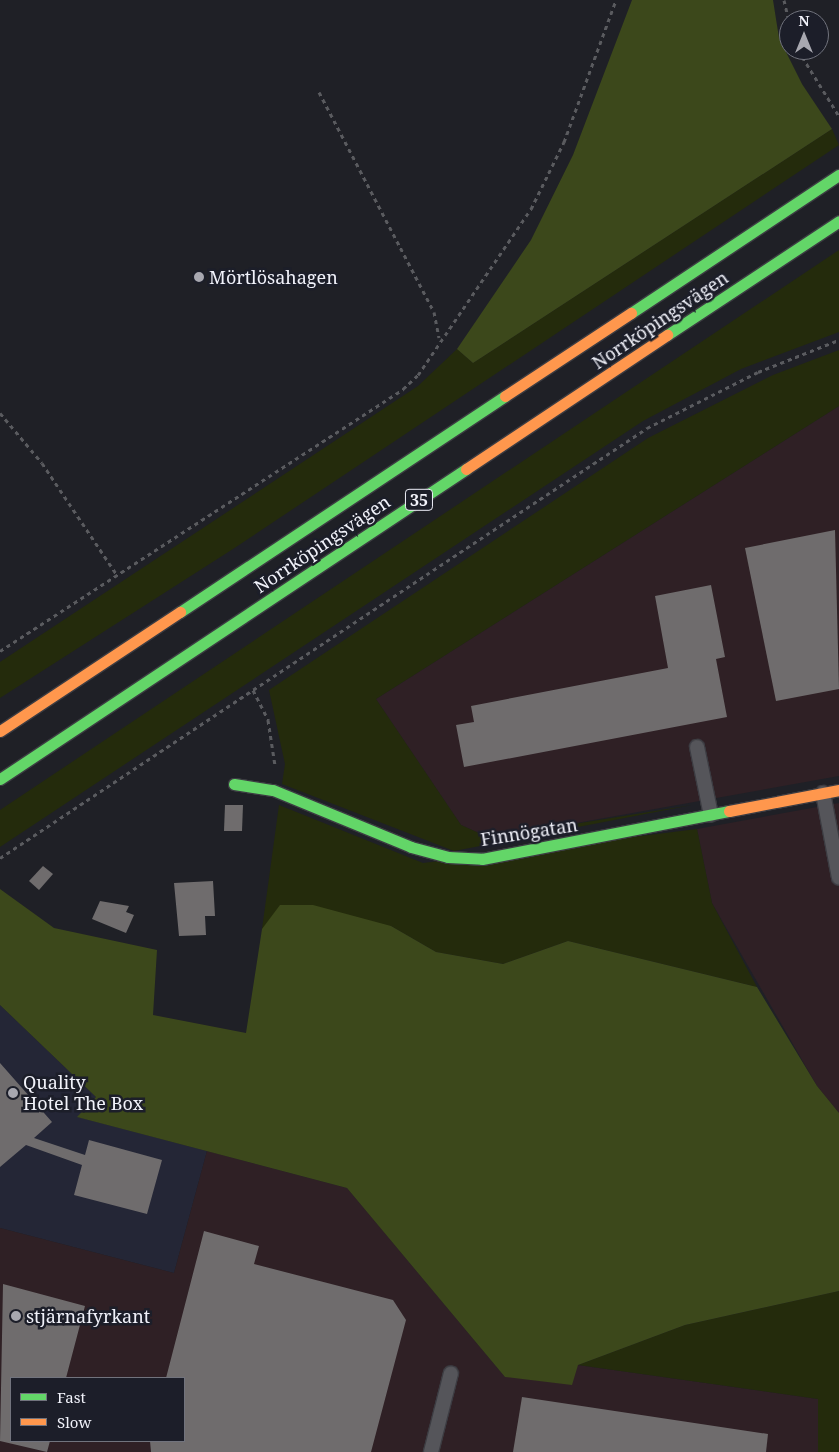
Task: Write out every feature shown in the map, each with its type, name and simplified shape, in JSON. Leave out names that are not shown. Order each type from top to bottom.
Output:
[{"type":"main road","name":"Norrköpingsvägen","points":[[0,731],[839,175]]},
{"type":"main road","name":"Norrköpingsvägen","points":[[0,779],[839,221]]},
{"type":"main road","name":"Finnögatan","points":[[234,784],[273,790],[411,847],[448,857],[518,854],[839,790]]},
{"type":"lane","points":[[697,747],[711,815]]},
{"type":"lane","points":[[823,793],[839,878]]},
{"type":"lane","points":[[431,1452],[451,1373]]},
{"type":"path","points":[[0,651],[403,389],[418,375],[439,338],[466,309],[531,209],[564,142],[616,0]]},
{"type":"path","points":[[804,60],[839,116]]},
{"type":"path","points":[[319,92],[434,312],[439,338]]},
{"type":"path","points":[[0,858],[647,428],[758,372],[839,340]]},
{"type":"path","points":[[0,413],[42,463],[117,575]]},
{"type":"path","points":[[253,690],[268,720],[274,749],[273,790]]},
{"type":"shaded area","points":[[839,406],[839,776],[537,830],[481,834],[461,825],[376,699]]},
{"type":"shaded area","points":[[839,803],[839,1113],[817,1086],[712,903],[697,829]]},
{"type":"shaded area","points":[[0,1005],[96,1097],[78,1117],[207,1151],[174,1273],[0,1228]]},
{"type":"shaded area","points":[[207,1151],[347,1188],[505,1377],[578,1365],[818,1399],[818,1452],[0,1452],[0,1228],[174,1273]]},
{"type":"green space","points":[[632,0],[773,0],[779,38],[779,60],[790,60],[802,84],[832,129],[473,363],[457,349],[531,240],[573,155]]},
{"type":"green space","points":[[832,129],[839,145],[233,549],[0,698],[0,662],[418,386],[457,349],[473,363]]},
{"type":"green space","points":[[839,250],[839,332],[741,369],[643,421],[0,847],[0,810]]},
{"type":"green space","points":[[839,350],[839,406],[376,699],[461,825],[481,834],[537,830],[692,805],[454,851],[282,784],[285,764],[269,690],[648,438],[773,375]]},
{"type":"green space","points":[[279,805],[423,863],[697,829],[712,903],[757,987],[568,941],[503,964],[436,952],[391,926],[262,929]]},
{"type":"green space","points":[[0,889],[54,928],[157,950],[153,1015],[246,1033],[262,929],[280,905],[313,905],[391,926],[436,952],[503,964],[568,941],[757,987],[817,1086],[839,1113],[839,1291],[685,1325],[578,1365],[572,1385],[505,1377],[347,1188],[77,1117],[96,1097],[0,1005]]},
{"type":"green space","points":[[839,1291],[839,1452],[818,1452],[818,1399],[578,1365],[685,1325]]},
{"type":"building","points":[[835,530],[839,689],[776,701],[745,548]]},
{"type":"building","points":[[711,585],[725,657],[716,659],[727,717],[464,767],[456,725],[474,722],[471,706],[668,668],[655,596]]},
{"type":"building","points":[[225,805],[243,805],[242,831],[224,831]]},
{"type":"building","points":[[43,866],[53,874],[39,890],[29,881]]},
{"type":"building","points":[[213,881],[215,916],[205,916],[206,935],[179,936],[174,883]]},
{"type":"building","points":[[100,901],[129,906],[126,912],[134,915],[126,933],[92,919]]},
{"type":"building","points":[[0,1063],[52,1122],[34,1138],[85,1155],[89,1140],[162,1160],[147,1214],[74,1195],[82,1165],[26,1145],[0,1167]]},
{"type":"building","points":[[204,1231],[259,1246],[254,1264],[393,1300],[406,1320],[371,1452],[151,1452],[150,1442],[185,1442],[185,1377],[166,1377]]},
{"type":"building","points":[[3,1284],[85,1306],[66,1377],[10,1377],[10,1442],[50,1442],[47,1452],[0,1441]]},
{"type":"building","points":[[522,1397],[768,1434],[766,1452],[513,1452]]},
{"type":"traffic: fast","points":[[631,313],[839,175]]},
{"type":"traffic: fast","points":[[667,335],[839,221]]},
{"type":"traffic: fast","points":[[180,612],[505,396]]},
{"type":"traffic: fast","points":[[0,779],[466,469]]},
{"type":"traffic: fast","points":[[234,784],[273,790],[411,847],[448,857],[482,859],[729,811]]},
{"type":"traffic: slow","points":[[505,396],[631,313]]},
{"type":"traffic: slow","points":[[466,469],[667,335]]},
{"type":"traffic: slow","points":[[0,731],[180,612]]},
{"type":"traffic: slow","points":[[729,811],[839,790]]},
{"type":"place","name":"Mörtlösahagen","points":[[199,277]]},
{"type":"place","name":"Quality Hotel The Box","points":[[13,1093]]},
{"type":"place","name":"stjärnafyrkant","points":[[16,1316]]}]
